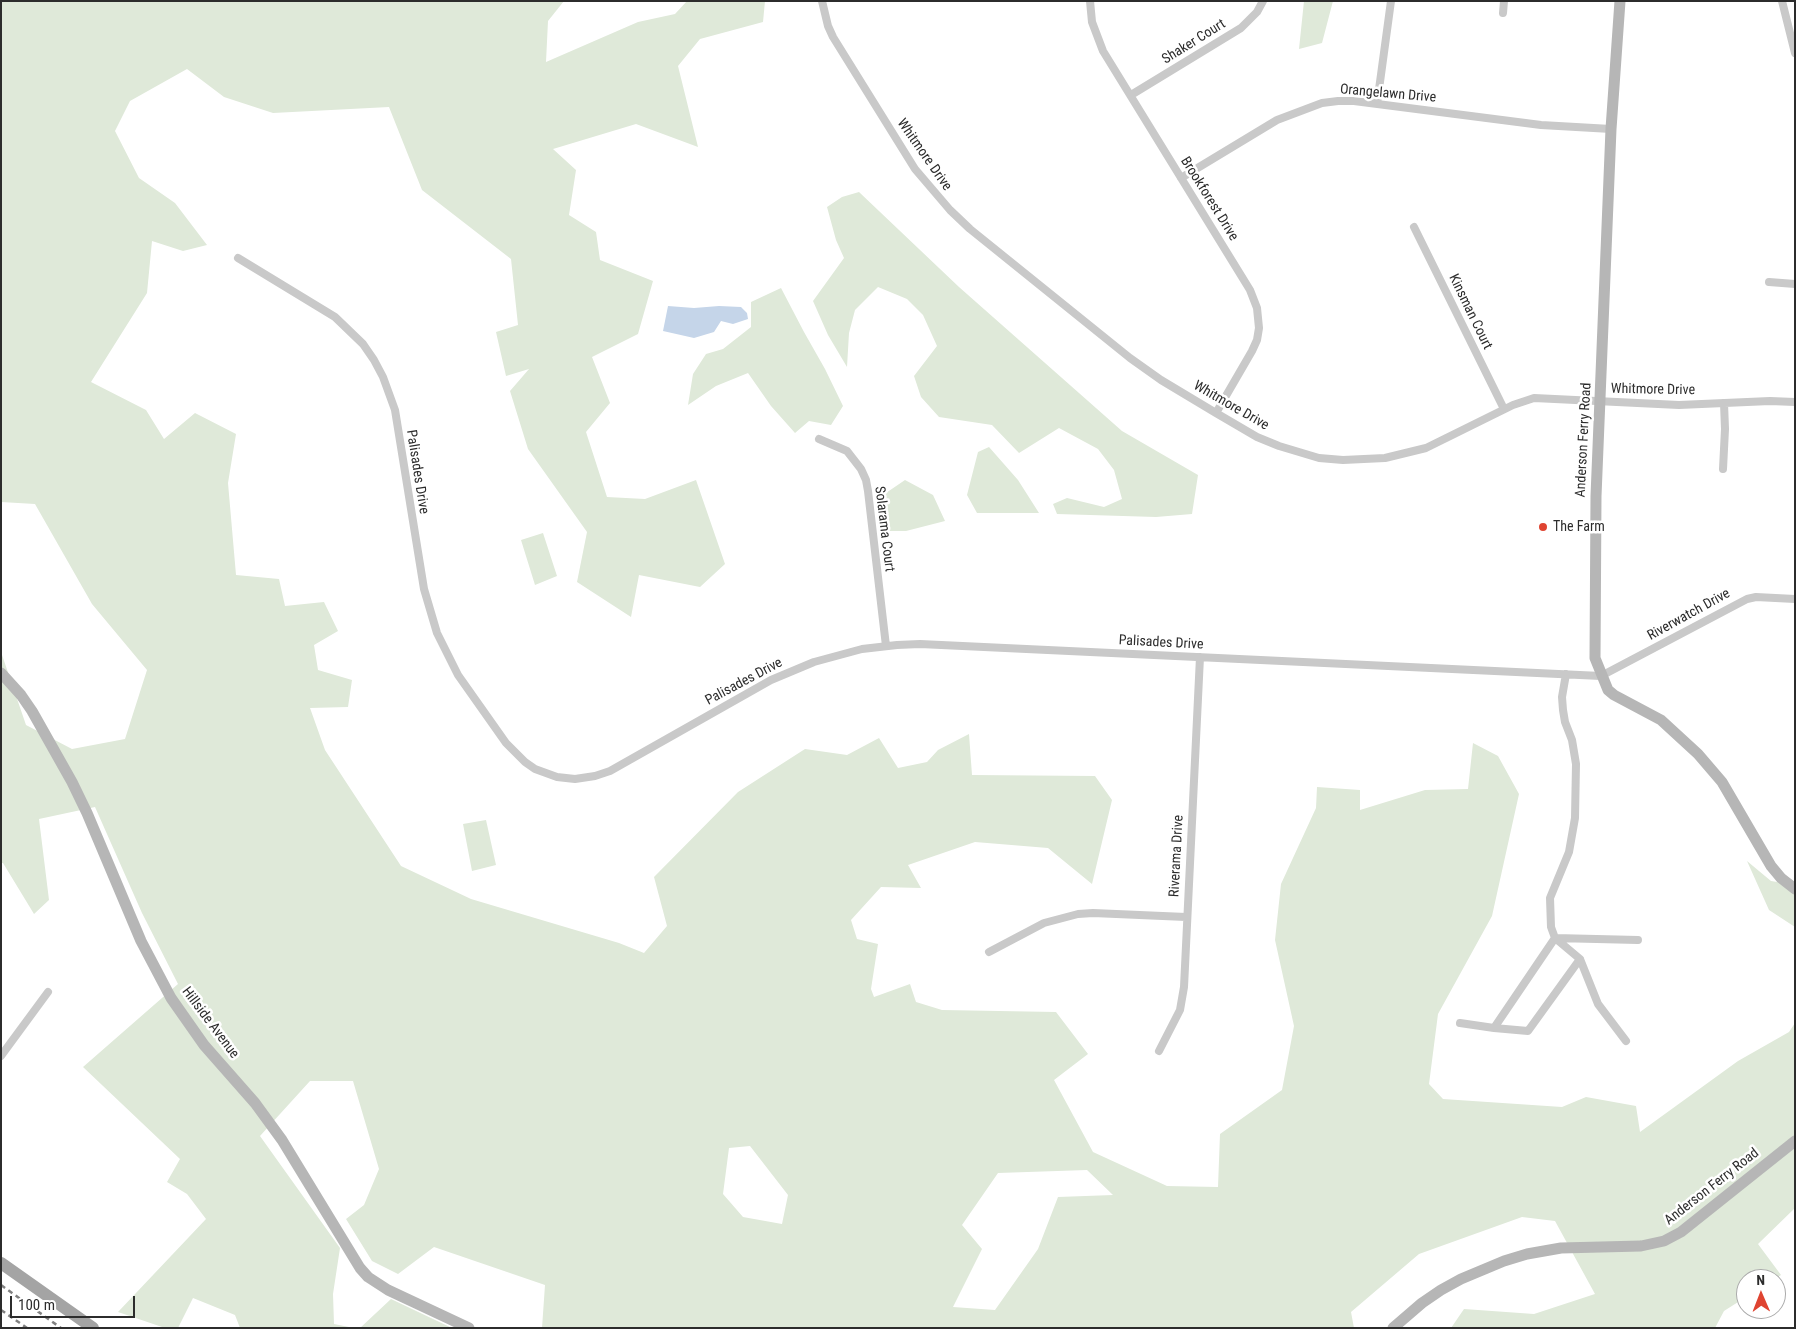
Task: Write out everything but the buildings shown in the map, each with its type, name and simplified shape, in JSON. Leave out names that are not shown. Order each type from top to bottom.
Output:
[{"type":"main road","points":[[1,1263],[92,1328]]},
{"type":"street","name":"Whitmore Drive","points":[[822,1],[828,26],[838,45],[915,169],[950,210],[970,229],[1130,358],[1161,380],[1258,437],[1293,451],[1320,458],[1366,460],[1408,454],[1426,448],[1504,409],[1534,398],[1679,405],[1795,402]]},
{"type":"street","name":"Brookforest Drive","points":[[1090,1],[1092,22],[1103,51],[1250,290],[1258,308],[1259,328],[1252,351],[1216,413]]},
{"type":"street","name":"Shaker Court","points":[[1131,95],[1241,28],[1257,12],[1263,1]]},
{"type":"street","points":[[1377,104],[1391,1]]},
{"type":"street","points":[[1504,1],[1504,13]]},
{"type":"street","name":"Anderson Ferry Road","points":[[1620,1],[1612,129],[1596,496],[1595,658],[1608,690],[1660,720],[1698,754],[1722,782],[1771,866],[1781,878],[1795,889]]},
{"type":"street","points":[[1782,1],[1795,53]]},
{"type":"street","name":"Orangelawn Drive","points":[[1181,178],[1285,116],[1322,103],[1338,101],[1377,104],[1541,125],[1612,129]]},
{"type":"street","name":"Kinsman Court","points":[[1414,227],[1504,409]]},
{"type":"street","name":"Palisades Drive","points":[[238,258],[335,317],[363,344],[374,360],[383,377],[395,410],[424,589],[437,633],[458,675],[506,743],[516,755],[535,769],[557,777],[596,776],[610,771],[758,687],[792,670],[836,655],[886,646],[938,645],[1601,676]]},
{"type":"street","points":[[1769,282],[1795,284]]},
{"type":"street","points":[[1722,469],[1725,429],[1724,403]]},
{"type":"street","name":"Solarama Court","points":[[819,439],[847,451],[866,480],[886,646]]},
{"type":"street","name":"Riverwatch Drive","points":[[1601,676],[1747,598],[1795,599]]},
{"type":"street","name":"Riverama Drive","points":[[1159,1051],[1175,1020],[1182,999],[1200,657]]},
{"type":"street","name":"Hillside Avenue","points":[[1,673],[21,695],[32,711],[72,782],[141,941],[171,998],[198,1038],[255,1103],[282,1140],[360,1268],[388,1290],[469,1328]]},
{"type":"street","points":[[1566,674],[1562,697],[1565,722],[1572,740],[1576,764],[1575,801],[1573,834],[1569,852],[1550,898],[1551,927],[1555,938],[1580,958],[1598,1004],[1626,1041]]},
{"type":"street","points":[[989,952],[1044,923],[1078,914],[1186,917]]},
{"type":"street","points":[[1555,938],[1638,940]]},
{"type":"street","points":[[1494,1028],[1555,938]]},
{"type":"street","points":[[1460,1023],[1528,1031],[1580,958]]},
{"type":"street","points":[[1,1056],[48,992]]},
{"type":"street","name":"Anderson Ferry Road","points":[[1393,1328],[1422,1303],[1441,1290],[1468,1275],[1504,1260],[1561,1248],[1641,1246],[1664,1241],[1681,1232],[1795,1141]]},
{"type":"green space","points":[[1,1],[564,1],[548,21],[546,62],[638,22],[675,14],[687,1],[765,1],[763,22],[700,39],[678,66],[698,147],[636,124],[553,149],[576,170],[569,215],[596,232],[600,260],[653,281],[638,334],[592,357],[610,403],[586,432],[607,497],[645,499],[696,480],[725,564],[700,587],[639,575],[631,617],[577,582],[587,532],[528,449],[510,391],[529,369],[506,376],[496,332],[518,325],[511,259],[422,190],[389,107],[273,113],[224,97],[187,69],[130,101],[115,131],[139,178],[175,203],[207,245],[183,251],[152,241],[147,293],[91,382],[146,410],[164,439],[195,413],[236,434],[228,483],[236,575],[279,579],[285,606],[324,602],[338,631],[314,645],[318,670],[352,680],[348,707],[310,708],[325,750],[401,866],[471,899],[619,943],[644,953],[667,926],[654,877],[738,792],[805,749],[847,755],[879,738],[898,768],[927,762],[938,750],[969,734],[972,775],[1095,776],[1112,800],[1092,884],[1048,848],[975,842],[908,865],[921,888],[881,887],[851,920],[857,939],[878,944],[871,989],[874,997],[910,984],[916,1002],[942,1010],[1056,1012],[1088,1054],[1054,1080],[1093,1152],[1167,1186],[1218,1187],[1220,1134],[1282,1090],[1294,1026],[1275,940],[1281,884],[1316,808],[1317,787],[1360,790],[1360,810],[1425,790],[1468,789],[1473,743],[1498,756],[1519,794],[1492,916],[1438,1014],[1429,1084],[1443,1099],[1562,1107],[1586,1097],[1636,1106],[1640,1132],[1738,1061],[1789,1032],[1795,1023],[1795,1208],[1758,1244],[1777,1269],[1736,1269],[1736,1303],[1724,1311],[1715,1328],[1451,1328],[1464,1309],[1534,1314],[1595,1294],[1555,1221],[1522,1217],[1419,1254],[1351,1312],[1354,1328],[542,1328],[545,1285],[434,1247],[398,1274],[372,1261],[346,1219],[364,1205],[379,1169],[353,1081],[310,1081],[260,1136],[340,1248],[333,1294],[334,1324],[354,1328],[240,1328],[235,1315],[193,1298],[178,1328],[165,1328],[118,1312],[206,1219],[187,1194],[167,1182],[180,1159],[83,1067],[178,984],[142,913],[95,807],[39,819],[49,900],[34,914],[3,863],[1,863],[1,652],[26,725],[72,749],[125,739],[147,670],[92,604],[35,504],[1,502]],"holes":[[[750,1146],[788,1195],[782,1224],[743,1217],[723,1194],[729,1148]],[[1087,1170],[1113,1195],[1058,1197],[1038,1249],[995,1310],[953,1307],[982,1249],[962,1225],[998,1173]]]},
{"type":"green space","points":[[1304,1],[1333,1],[1322,43],[1299,49]]},
{"type":"green space","points":[[859,192],[959,287],[1122,431],[1198,475],[1192,514],[1156,517],[1057,514],[1053,504],[1067,498],[1104,507],[1122,499],[1114,470],[1098,449],[1059,428],[1019,453],[992,425],[939,417],[921,397],[914,376],[937,346],[923,315],[907,299],[878,287],[855,310],[849,333],[847,367],[828,335],[813,301],[844,258],[836,240],[827,207],[842,197]]},
{"type":"green space","points":[[781,288],[843,406],[831,425],[809,421],[795,433],[771,406],[748,373],[716,386],[688,405],[693,374],[706,354],[723,349],[751,327],[751,302]]},
{"type":"green space","points":[[989,447],[1018,480],[1039,513],[977,513],[967,495],[978,452]]},
{"type":"green space","points":[[905,480],[933,495],[945,521],[906,531],[881,531],[883,495]]},
{"type":"green space","points":[[543,533],[557,576],[535,585],[521,540]]},
{"type":"green space","points":[[486,820],[496,865],[472,871],[463,824]]},
{"type":"green space","points":[[1747,861],[1771,881],[1795,885],[1795,927],[1769,910]]},
{"type":"green space","points":[[391,1299],[452,1328],[360,1328]]},
{"type":"water","points":[[668,306],[694,308],[741,307],[747,313],[748,319],[733,324],[721,321],[714,332],[694,338],[663,331]]},
{"type":"railway","points":[[1,1285],[61,1328]]},
{"type":"railway","points":[[1,1310],[27,1328]]},
{"type":"place","name":"The Farm","points":[[1543,527]]}]
